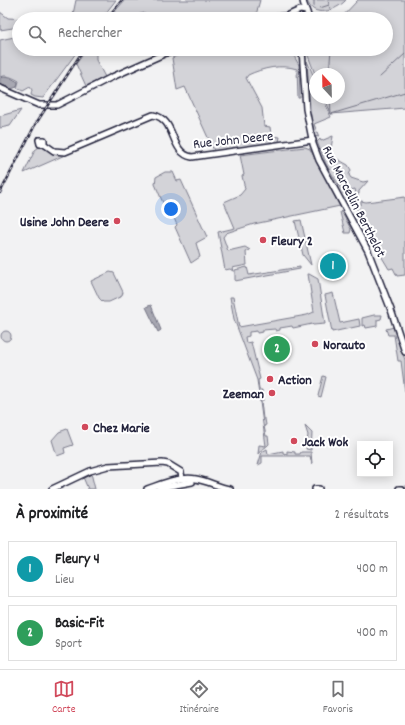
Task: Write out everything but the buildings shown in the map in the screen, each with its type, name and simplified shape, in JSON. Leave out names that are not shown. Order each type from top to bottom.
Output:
[{"type":"street","points":[[297,11],[306,11],[302,0]]},
{"type":"street","points":[[297,11],[302,0]]},
{"type":"street","points":[[0,88],[39,104],[57,105],[110,78],[159,56]]},
{"type":"street","points":[[302,56],[306,108],[313,140]]},
{"type":"street","name":"Rue John Deere","points":[[44,144],[54,152],[65,152],[153,115],[166,121],[180,150],[185,155],[192,157],[313,140]]},
{"type":"street","name":"Rue Marcellin Berthelot","points":[[313,140],[370,248],[385,285],[405,348]]},
{"type":"street","name":"Rue Marcellin Berthelot","points":[[313,140],[313,144],[320,160],[368,250],[392,310],[405,352]]},
{"type":"street","points":[[52,489],[90,471],[108,466],[168,464],[179,470],[180,479]]},
{"type":"street","points":[[155,489],[180,479],[201,480],[230,489]]},
{"type":"street","points":[[147,489],[172,483],[201,480]]},
{"type":"street","points":[[314,489],[319,489]]},
{"type":"shaded area","points":[[76,0],[116,0],[107,12],[73,12]]},
{"type":"shaded area","points":[[125,0],[260,0],[257,12],[114,12]]},
{"type":"shaded area","points":[[307,0],[346,0],[331,10],[319,11],[314,10]]},
{"type":"shaded area","points":[[358,0],[405,0],[405,108],[331,114],[327,104],[345,104],[345,68],[313,68],[308,56],[393,56],[393,12],[347,12]]},
{"type":"shaded area","points":[[0,12],[8,18],[12,18],[12,28],[0,30]]},
{"type":"shaded area","points":[[12,37],[12,56],[74,56],[43,98],[35,97],[31,95],[32,90],[30,87],[23,91],[17,88],[19,81],[7,76],[0,77],[0,40]]},
{"type":"shaded area","points":[[82,56],[96,56],[96,60],[105,77],[86,86],[76,64]]},
{"type":"shaded area","points":[[176,56],[295,56],[299,65],[300,98],[298,98],[297,69],[278,67],[266,69],[248,75],[246,78],[262,108],[264,126],[270,127],[271,136],[280,137],[279,142],[272,146],[271,138],[271,145],[215,153],[185,87],[177,90],[172,58]]},
{"type":"shaded area","points":[[307,61],[310,68],[309,93]]},
{"type":"shaded area","points":[[0,78],[11,78],[18,82],[17,87],[11,89],[0,84]]},
{"type":"shaded area","points":[[310,104],[326,104],[331,117],[314,124],[319,137],[315,136],[309,111]]},
{"type":"shaded area","points":[[21,110],[10,126],[0,128],[0,116]]},
{"type":"shaded area","points":[[333,136],[330,155],[348,165],[351,170],[349,175],[351,178],[363,182],[368,181],[359,191],[359,194],[356,194],[355,189],[351,190],[352,196],[358,195],[358,197],[346,198],[326,164],[317,142],[320,139],[321,141]]},
{"type":"shaded area","points":[[39,147],[56,154],[64,154],[74,151],[24,173],[35,150]]},
{"type":"shaded area","points":[[305,147],[310,149],[340,206],[254,224],[226,233],[223,237],[228,251],[245,247],[250,250],[246,252],[247,265],[232,268],[233,271],[230,269],[225,270],[218,232],[235,228],[224,202],[240,195],[245,189],[240,155]]},
{"type":"shaded area","points":[[165,172],[173,172],[177,181],[181,180],[207,237],[196,243],[200,257],[191,263],[175,227],[177,225],[170,209],[166,210],[155,184],[156,177]]},
{"type":"shaded area","points":[[405,197],[405,275],[397,276],[393,268],[389,269],[380,254],[380,248],[376,240],[369,236],[358,215],[355,202],[357,205],[361,204],[361,201],[366,202]]},
{"type":"shaded area","points":[[341,211],[351,229],[350,233],[345,233]]},
{"type":"shaded area","points":[[301,220],[311,265],[303,255],[295,221]]},
{"type":"shaded area","points":[[247,267],[249,275],[300,267],[300,269],[235,281],[235,270]]},
{"type":"shaded area","points":[[110,272],[114,273],[123,292],[122,296],[109,302],[103,302],[99,298],[91,281]]},
{"type":"shaded area","points":[[308,274],[318,279],[325,324],[312,324],[293,328],[292,326],[280,328],[280,330],[276,331],[275,329],[263,330],[263,332],[257,333],[257,331],[249,332],[249,336],[245,337],[246,343],[251,342],[260,379],[258,380],[259,390],[262,390],[263,401],[261,401],[263,419],[265,419],[266,425],[264,426],[269,444],[258,454],[259,445],[266,446],[257,380],[234,319],[230,297],[233,297],[239,327],[307,315],[314,312]]},
{"type":"shaded area","points":[[333,293],[340,323],[359,319],[360,326],[332,332],[325,295]]},
{"type":"shaded area","points":[[151,305],[161,330],[158,332],[146,307]]},
{"type":"shaded area","points":[[382,315],[381,319],[377,320],[377,326],[366,328],[365,325],[362,326],[362,318]]},
{"type":"shaded area","points":[[394,327],[405,360],[405,392],[401,361],[398,361],[394,335],[388,335],[386,329]]},
{"type":"shaded area","points":[[4,331],[8,331],[10,332],[10,340],[4,341],[1,338],[1,334]]},
{"type":"shaded area","points":[[323,376],[326,377],[321,397],[318,396]]},
{"type":"shaded area","points":[[305,426],[312,433],[311,450],[306,449],[308,435]]},
{"type":"shaded area","points":[[67,429],[73,445],[64,448],[65,453],[57,456],[52,440],[59,432]]},
{"type":"shaded area","points":[[267,449],[268,454],[283,451],[283,453],[287,454],[287,451],[295,452],[295,454],[300,454],[301,452],[311,452],[312,464],[310,456],[262,456],[262,463],[258,465],[262,452]]},
{"type":"shaded area","points":[[91,473],[95,489],[88,489],[83,477]]},
{"type":"waterway","points":[[314,0],[314,6]]},
{"type":"waterway","points":[[328,0],[330,9]]},
{"type":"waterway","points":[[320,8],[329,5]]},
{"type":"waterway","points":[[380,77],[405,54]]},
{"type":"waterway","points":[[329,68],[330,56]]},
{"type":"waterway","points":[[330,104],[331,114],[405,92]]},
{"type":"railway","points":[[112,12],[122,0]]},
{"type":"railway","points":[[0,193],[35,125],[79,56]]},
{"type":"place","name":"Usine John Deere","points":[[117,221]]},
{"type":"place","name":"Fleury 2","points":[[263,240]]},
{"type":"place","name":"Fleury 4","points":[[333,266]]},
{"type":"place","name":"Norauto","points":[[315,344]]},
{"type":"place","name":"Basic-Fit","points":[[277,349]]},
{"type":"place","name":"Action","points":[[270,379]]},
{"type":"place","name":"Zeeman","points":[[272,393]]},
{"type":"place","name":"Chez Marie","points":[[85,427]]},
{"type":"place","name":"Jack Wok","points":[[294,441]]}]
